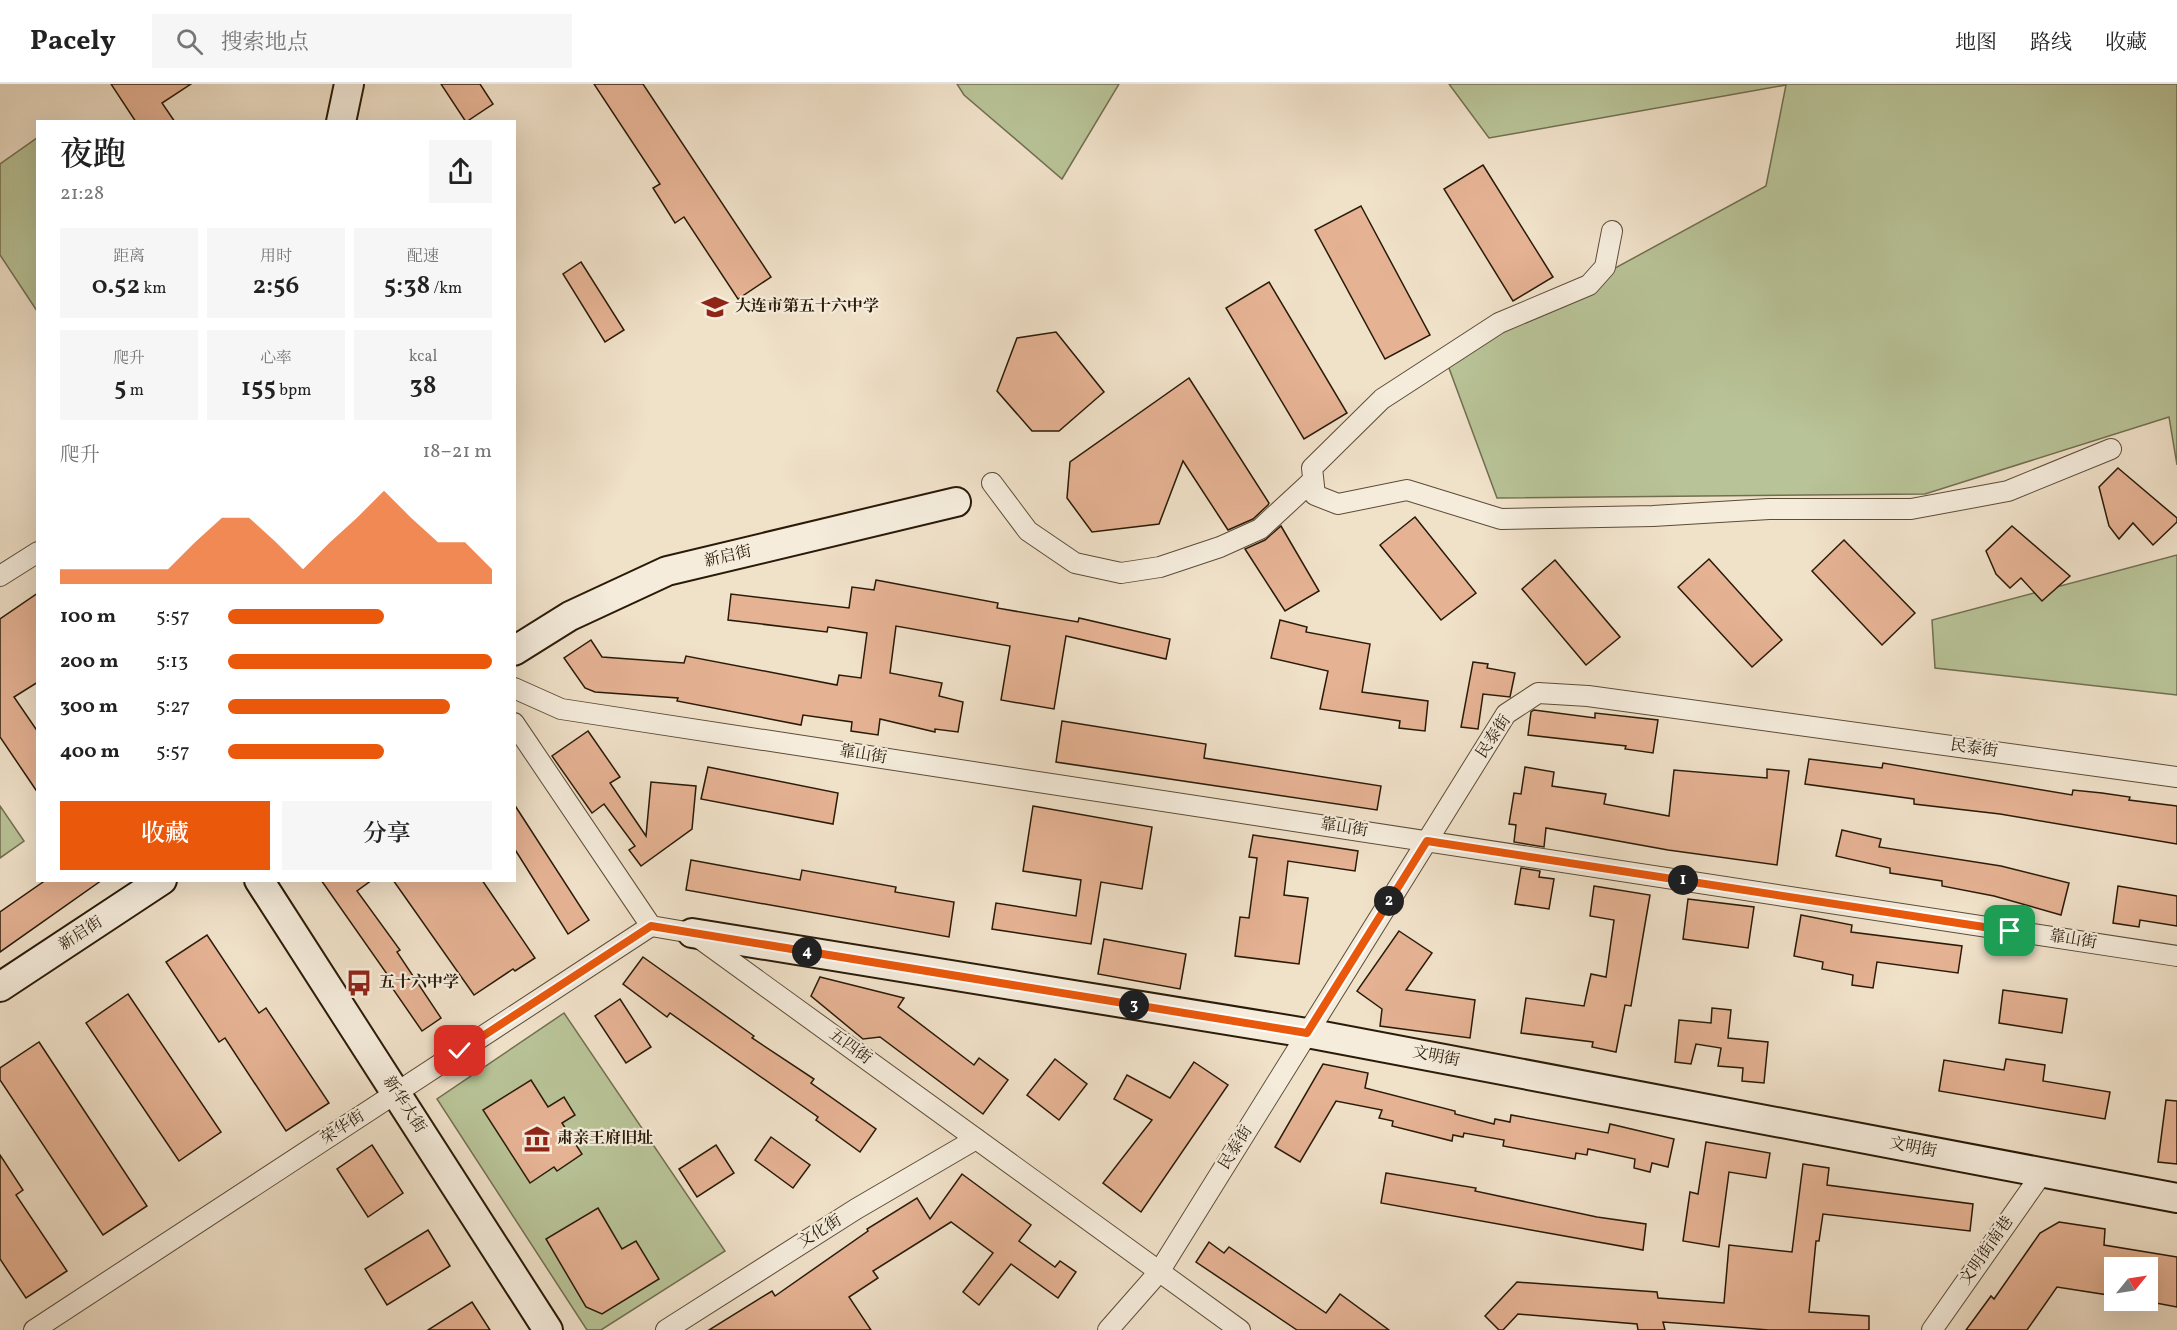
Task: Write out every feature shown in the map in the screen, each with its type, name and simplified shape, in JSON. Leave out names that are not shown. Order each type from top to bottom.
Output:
[{"type":"street","points":[[341,120],[349,84]]},
{"type":"street","points":[[1612,231],[1605,267],[1589,285],[1499,323],[1382,399],[1312,468],[1315,495],[1338,504],[1407,490],[1501,519],[1653,516],[1769,509],[1911,509],[2008,491],[2111,449]]},
{"type":"street","points":[[992,483],[1028,531],[1075,562],[1121,573],[1160,567],[1220,547],[1260,529],[1313,480]]},
{"type":"street","name":"新启街","points":[[516,650],[570,616],[667,571],[956,502]]},
{"type":"street","points":[[0,576],[36,553]]},
{"type":"street","name":"靠山街","points":[[516,689],[561,709],[2177,956]]},
{"type":"street","name":"民泰街","points":[[1108,1330],[1159,1272],[1506,714],[1538,693],[1588,696],[2177,777]]},
{"type":"street","points":[[516,726],[651,926]]},
{"type":"street","name":"新启街","points":[[0,987],[159,882]]},
{"type":"street","name":"新华大街","points":[[260,882],[548,1330]]},
{"type":"street","name":"五四街","points":[[651,926],[692,933],[1240,1330]]},
{"type":"street","name":"荣华街","points":[[34,1330],[651,926]]},
{"type":"street","name":"文明街","points":[[692,933],[1307,1033],[2177,1198]]},
{"type":"street","name":"文化街","points":[[666,1330],[856,1209],[976,1139]]},
{"type":"street","name":"文明街南巷","points":[[1932,1330],[2043,1172]]},
{"type":"green space","points":[[957,84],[1119,84],[1062,179],[964,95]]},
{"type":"green space","points":[[1449,84],[2177,84],[2177,465],[2169,417],[1925,494],[1497,498],[1446,360],[1766,186],[1786,85],[1489,138]]},
{"type":"green space","points":[[36,139],[36,309],[0,255],[0,164]]},
{"type":"green space","points":[[2177,555],[2177,695],[1935,668],[1932,620]]},
{"type":"green space","points":[[0,806],[24,841],[0,858]]},
{"type":"green space","points":[[564,1013],[725,1251],[601,1330],[587,1330],[437,1099]]},
{"type":"building","points":[[111,84],[191,84],[162,103],[174,120],[135,120]]},
{"type":"building","points":[[441,84],[480,84],[493,104],[469,120],[465,120]]},
{"type":"building","points":[[594,84],[643,84],[771,277],[738,299],[684,217],[675,223],[653,188],[660,184]]},
{"type":"building","points":[[1483,165],[1553,277],[1513,301],[1444,189]]},
{"type":"building","points":[[1361,206],[1430,335],[1385,359],[1315,230]]},
{"type":"building","points":[[581,262],[624,330],[605,342],[563,274]]},
{"type":"building","points":[[1269,282],[1347,413],[1304,439],[1226,308]]},
{"type":"building","points":[[1056,332],[1104,392],[1059,431],[1032,431],[997,391],[1017,338]]},
{"type":"building","points":[[1189,378],[1269,503],[1268,505],[1253,519],[1228,530],[1183,461],[1159,524],[1092,532],[1067,498],[1070,462]]},
{"type":"building","points":[[2118,468],[2177,518],[2177,522],[2153,545],[2133,523],[2119,539],[2109,526],[2099,487]]},
{"type":"building","points":[[1415,517],[1476,593],[1441,620],[1380,545]]},
{"type":"building","points":[[1281,526],[1319,591],[1285,611],[1245,549],[1265,540]]},
{"type":"building","points":[[2012,526],[2070,576],[2042,601],[2021,578],[2010,588],[1996,574],[1986,551]]},
{"type":"building","points":[[1844,540],[1915,613],[1882,645],[1812,571]]},
{"type":"building","points":[[1709,559],[1782,640],[1752,667],[1678,587]]},
{"type":"building","points":[[1555,560],[1620,637],[1586,665],[1522,589]]},
{"type":"building","points":[[876,580],[998,603],[997,608],[1078,622],[1079,618],[1170,639],[1166,659],[1066,636],[1054,709],[1001,700],[1010,646],[896,626],[890,673],[942,683],[939,696],[963,702],[958,732],[935,729],[935,732],[880,719],[878,735],[851,731],[852,722],[803,715],[801,725],[677,701],[678,698],[595,692],[585,688],[564,658],[591,640],[602,657],[684,663],[686,656],[837,685],[839,675],[861,678],[867,633],[828,627],[827,632],[728,620],[731,594],[849,608],[852,587],[874,590]]},
{"type":"building","points":[[36,594],[36,683],[14,697],[36,729],[36,790],[0,737],[0,619]]},
{"type":"building","points":[[1280,620],[1307,627],[1306,632],[1370,644],[1362,692],[1428,701],[1425,731],[1399,728],[1400,721],[1320,709],[1328,671],[1271,658]]},
{"type":"building","points":[[1473,662],[1488,664],[1487,668],[1515,673],[1510,697],[1483,694],[1478,729],[1461,727]]},
{"type":"building","points":[[1534,710],[1595,718],[1595,713],[1658,720],[1653,753],[1625,749],[1626,746],[1528,735],[1531,712]]},
{"type":"building","points":[[1062,721],[1206,744],[1204,758],[1381,786],[1377,810],[1056,762]]},
{"type":"building","points":[[588,731],[620,777],[610,783],[646,836],[651,782],[696,786],[692,829],[641,866],[629,850],[635,846],[604,804],[592,813],[552,756]]},
{"type":"building","points":[[1809,759],[1882,768],[1883,763],[2072,795],[2073,790],[2102,793],[2130,797],[2129,800],[2177,806],[2177,844],[2000,814],[1914,804],[1914,799],[1805,784]]},
{"type":"building","points":[[708,767],[838,793],[833,824],[701,799]]},
{"type":"building","points":[[1525,767],[1554,772],[1552,786],[1606,794],[1604,804],[1669,816],[1674,770],[1767,778],[1767,769],[1789,771],[1777,865],[1668,850],[1546,828],[1544,847],[1514,842],[1516,825],[1509,824],[1514,793],[1521,794]]},
{"type":"building","points":[[1033,806],[1152,827],[1142,889],[1101,882],[1091,944],[992,929],[996,903],[1076,916],[1081,880],[1023,871]]},
{"type":"building","points":[[516,807],[589,920],[568,934],[516,851]]},
{"type":"building","points":[[1842,830],[1881,839],[1879,847],[2001,866],[2069,883],[2061,915],[1994,896],[1942,886],[1942,881],[1890,873],[1890,868],[1836,856]]},
{"type":"building","points":[[1253,835],[1358,851],[1355,871],[1288,861],[1284,895],[1308,898],[1299,964],[1235,956],[1240,917],[1249,918],[1257,858],[1249,857]]},
{"type":"building","points":[[691,860],[800,880],[802,870],[896,887],[895,892],[954,902],[949,937],[686,890]]},
{"type":"building","points":[[1521,868],[1540,871],[1539,877],[1554,879],[1549,909],[1515,904]]},
{"type":"building","points":[[43,882],[99,882],[0,952],[0,912]]},
{"type":"building","points":[[322,882],[369,882],[357,891],[400,950],[397,952],[441,1018],[422,1031],[384,976],[387,974]]},
{"type":"building","points":[[394,882],[483,882],[535,958],[515,971],[513,969],[474,995]]},
{"type":"building","points":[[1594,886],[1650,895],[1631,1006],[1625,1005],[1616,1052],[1592,1047],[1593,1042],[1521,1033],[1526,998],[1584,1006],[1591,974],[1606,977],[1614,920],[1590,916]]},
{"type":"building","points":[[2118,886],[2177,896],[2177,926],[2140,920],[2139,927],[2113,923]]},
{"type":"building","points":[[1688,899],[1754,907],[1748,948],[1683,939]]},
{"type":"building","points":[[1801,915],[1852,925],[1851,932],[1962,946],[1958,973],[1877,962],[1873,988],[1852,985],[1853,975],[1822,969],[1823,962],[1794,956]]},
{"type":"building","points":[[1399,931],[1432,953],[1406,990],[1475,1000],[1470,1038],[1380,1026],[1382,1009],[1357,991]]},
{"type":"building","points":[[207,935],[259,1013],[266,1008],[329,1103],[286,1131],[225,1038],[219,1042],[166,962]]},
{"type":"building","points":[[1104,939],[1186,954],[1180,989],[1098,974]]},
{"type":"building","points":[[643,957],[754,1036],[752,1038],[814,1079],[811,1083],[876,1129],[860,1152],[816,1120],[818,1117],[670,1013],[667,1017],[623,984]]},
{"type":"building","points":[[820,977],[904,998],[898,1007],[974,1065],[979,1058],[1008,1080],[983,1114],[880,1037],[863,1039],[811,996]]},
{"type":"building","points":[[2003,990],[2067,999],[2062,1033],[1999,1023]]},
{"type":"building","points":[[128,994],[221,1132],[179,1161],[86,1023]]},
{"type":"building","points":[[620,999],[651,1047],[626,1063],[595,1016]]},
{"type":"building","points":[[1712,1008],[1731,1010],[1728,1038],[1768,1042],[1764,1083],[1742,1081],[1743,1068],[1718,1066],[1721,1048],[1696,1044],[1691,1064],[1675,1062],[1679,1020],[1711,1023]]},
{"type":"building","points":[[39,1042],[147,1206],[103,1235],[0,1080],[0,1068]]},
{"type":"building","points":[[1055,1059],[1087,1084],[1059,1120],[1027,1095]]},
{"type":"building","points":[[2006,1059],[2045,1065],[2043,1081],[2110,1092],[2105,1119],[1939,1091],[1944,1060],[2004,1070]]},
{"type":"building","points":[[1194,1062],[1228,1085],[1141,1212],[1103,1183],[1152,1120],[1114,1099],[1127,1075],[1170,1098]]},
{"type":"building","points":[[1323,1064],[1368,1073],[1365,1088],[1455,1111],[1455,1114],[1494,1124],[1495,1119],[1510,1122],[1511,1115],[1608,1133],[1610,1124],[1674,1139],[1668,1167],[1652,1163],[1650,1172],[1634,1168],[1635,1159],[1588,1149],[1587,1155],[1576,1153],[1575,1159],[1503,1146],[1504,1140],[1464,1133],[1463,1137],[1453,1135],[1452,1141],[1392,1126],[1393,1121],[1379,1118],[1382,1110],[1336,1101],[1300,1162],[1275,1147]]},
{"type":"building","name":"肃亲王府旧址","points":[[531,1080],[548,1107],[564,1097],[575,1115],[562,1123],[582,1154],[557,1171],[554,1167],[530,1183],[483,1110]]},
{"type":"building","points":[[2166,1100],[2177,1101],[2177,1164],[2158,1162]]},
{"type":"building","points":[[771,1137],[810,1165],[793,1188],[755,1160]]},
{"type":"building","points":[[1706,1142],[1770,1153],[1766,1178],[1729,1172],[1719,1247],[1683,1241],[1690,1192],[1698,1194]]},
{"type":"building","points":[[372,1145],[403,1193],[368,1217],[337,1169]]},
{"type":"building","points":[[716,1145],[734,1173],[697,1197],[679,1169]]},
{"type":"building","points":[[0,1155],[23,1190],[16,1195],[67,1271],[26,1298],[0,1259]]},
{"type":"building","points":[[1803,1164],[1829,1168],[1827,1185],[1973,1204],[1970,1231],[1823,1214],[1819,1241],[1816,1241],[1809,1312],[1869,1316],[1869,1330],[1769,1330],[1663,1322],[1665,1330],[1638,1330],[1637,1324],[1518,1314],[1503,1330],[1499,1330],[1485,1316],[1517,1282],[1657,1292],[1658,1298],[1724,1303],[1729,1245],[1792,1252]]},
{"type":"building","points":[[1386,1173],[1476,1188],[1475,1191],[1597,1217],[1646,1224],[1643,1250],[1381,1203]]},
{"type":"building","points":[[962,1174],[1031,1225],[1019,1241],[1055,1267],[1060,1261],[1076,1272],[1058,1298],[1011,1264],[979,1305],[963,1292],[993,1253],[951,1222],[873,1271],[878,1278],[849,1297],[871,1330],[709,1330],[772,1291],[775,1296],[868,1231],[867,1229],[917,1198],[930,1219]]},
{"type":"building","points":[[598,1208],[622,1249],[636,1241],[659,1279],[602,1314],[586,1307],[546,1239]]},
{"type":"building","points":[[2059,1222],[2105,1229],[2104,1245],[2177,1257],[2177,1307],[2158,1303],[2158,1257],[2104,1257],[2104,1294],[2057,1287],[2027,1330],[1966,1330],[1991,1296],[1994,1299],[2040,1233]]},
{"type":"building","points":[[428,1230],[450,1266],[387,1305],[365,1269]]},
{"type":"building","points":[[1209,1242],[1224,1253],[1229,1247],[1326,1313],[1340,1294],[1389,1330],[1297,1330],[1196,1262]]},
{"type":"building","points":[[472,1302],[490,1330],[428,1330]]},
{"type":"place","name":"大连市第五十六中学","points":[[715,307]]},
{"type":"place","name":"五十六中学","points":[[359,983]]},
{"type":"place","name":"肃亲王府旧址","points":[[537,1139]]},
{"type":"route","points":[[460,1051],[651,926],[1307,1033],[1427,841],[2010,931]]}]
